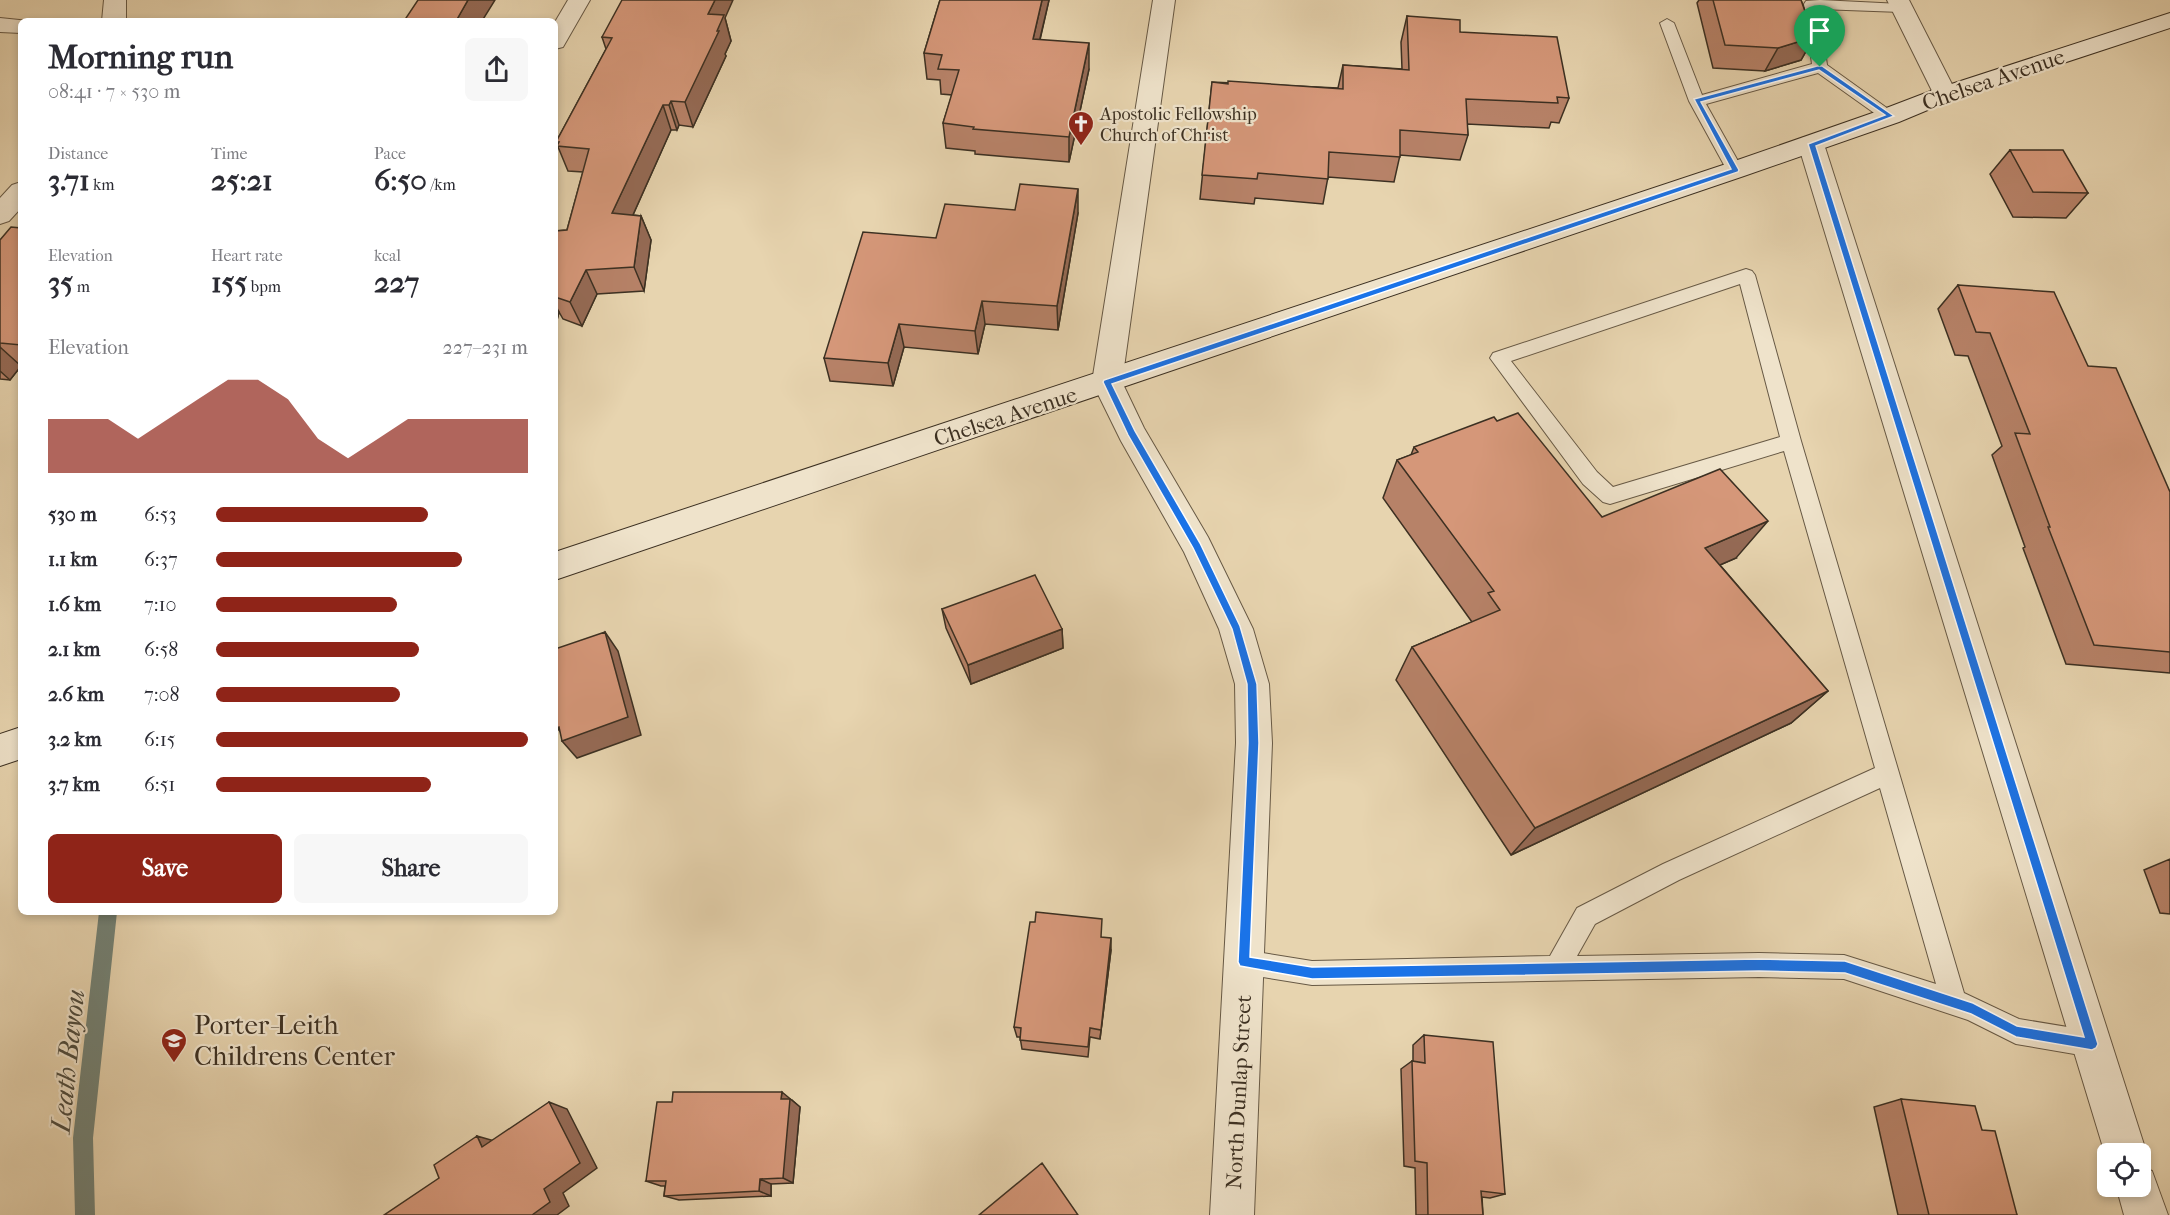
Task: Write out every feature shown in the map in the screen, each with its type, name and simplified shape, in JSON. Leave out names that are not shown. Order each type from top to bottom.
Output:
[{"type":"street","points":[[114,18],[115,0]]},
{"type":"street","points":[[558,37],[579,0]]},
{"type":"street","points":[[1107,382],[1164,0]]},
{"type":"street","points":[[1900,4],[1945,94]]},
{"type":"street","name":"Chelsea Avenue","points":[[558,565],[1735,170],[1890,116],[1945,94],[2170,20]]},
{"type":"street","points":[[0,25],[18,26]]},
{"type":"street","points":[[1811,144],[2123,1143]]},
{"type":"street","points":[[0,214],[18,194]]},
{"type":"street","name":"North Dunlap Street","points":[[1107,382],[1132,432],[1197,546],[1232,619],[1252,684],[1254,743],[1232,1215]]},
{"type":"street","points":[[0,750],[18,744]]},
{"type":"street","points":[[2140,1197],[2146,1215]]},
{"type":"lane","points":[[1890,116],[1820,67],[1807,2],[1900,4]]},
{"type":"lane","points":[[1667,23],[1697,101],[1735,170]]},
{"type":"lane","points":[[1697,101],[1820,67]]},
{"type":"lane","points":[[1791,441],[1610,496],[1590,478],[1499,358],[1746,275],[1791,441],[1954,1003]]},
{"type":"lane","points":[[1557,968],[1586,916],[1671,872],[1889,773]]},
{"type":"lane","points":[[1244,962],[1312,973],[1759,965],[1845,967],[1973,1009],[2016,1031],[2092,1044]]},
{"type":"building","points":[[418,0],[468,0],[458,18],[406,18]]},
{"type":"building","points":[[622,0],[715,0],[708,14],[724,15],[717,31],[719,31],[685,102],[671,101],[669,105],[663,105],[612,213],[641,216],[634,267],[586,270],[570,302],[558,298],[558,231],[567,230],[589,149],[558,146],[558,138],[612,38],[602,37]]},
{"type":"building","points":[[940,0],[1042,0],[1033,39],[1089,43],[1069,137],[973,129],[974,127],[943,123],[959,70],[938,69],[942,55],[924,53]]},
{"type":"building","points":[[1713,0],[1801,0],[1814,37],[1778,48],[1725,45]]},
{"type":"building","points":[[1407,16],[1460,20],[1460,32],[1557,37],[1569,98],[1557,97],[1558,103],[1466,99],[1468,135],[1400,130],[1400,157],[1329,152],[1328,179],[1258,173],[1257,179],[1202,175],[1212,82],[1228,84],[1228,81],[1343,89],[1343,65],[1409,70]]},
{"type":"building","points":[[2010,150],[2063,150],[2088,193],[2033,192]]},
{"type":"building","points":[[1020,184],[1078,189],[1057,306],[982,301],[975,331],[899,324],[888,363],[824,358],[863,232],[936,238],[945,204],[1015,210]]},
{"type":"building","points":[[11,227],[18,228],[18,345],[0,343],[0,240]]},
{"type":"building","points":[[1958,285],[2054,292],[2088,366],[2116,368],[2170,492],[2170,652],[2094,645],[2048,527],[2050,527],[2015,433],[2030,434],[1990,333],[1976,332]]},
{"type":"building","points":[[1518,413],[1602,517],[1720,469],[1768,521],[1705,548],[1828,691],[1535,828],[1412,647],[1500,610],[1488,593],[1494,591],[1397,460],[1418,452],[1414,447],[1494,417],[1497,421]]},
{"type":"building","points":[[1035,575],[1062,629],[968,665],[942,609]]},
{"type":"building","points":[[605,632],[628,717],[562,741],[558,728],[558,648]]},
{"type":"building","points":[[1036,912],[1102,919],[1101,937],[1111,938],[1101,1030],[1090,1028],[1088,1047],[1020,1040],[1021,1028],[1014,1027],[1030,922],[1035,922]]},
{"type":"building","points":[[1424,1035],[1493,1042],[1505,1194],[1481,1191],[1483,1215],[1428,1215],[1427,1163],[1415,1161],[1412,1061],[1425,1063]]},
{"type":"building","points":[[673,1092],[782,1092],[781,1099],[790,1099],[783,1178],[760,1179],[759,1191],[664,1196],[666,1181],[646,1181],[657,1102],[672,1102]]},
{"type":"building","points":[[1901,1099],[1975,1106],[1982,1130],[1995,1131],[2017,1215],[1929,1215]]},
{"type":"building","points":[[549,1102],[580,1163],[544,1189],[550,1202],[532,1215],[384,1215],[439,1178],[434,1165],[477,1136],[482,1147]]},
{"type":"building","points":[[1042,1163],[1078,1215],[979,1215]]},
{"type":"waterway","name":"Leath Bayou","points":[[85,1215],[83,1138],[108,915]]},
{"type":"place","name":"Apostolic Fellowship Church of Christ","points":[[1081,147]]},
{"type":"place","name":"Porter-Leith Childrens Center","points":[[174,1064]]},
{"type":"route","points":[[1820,67],[1890,116],[1811,144],[2092,1044],[2016,1031],[1973,1009],[1845,967],[1759,965],[1312,973],[1244,962],[1254,743],[1252,684],[1236,629],[1197,546],[1132,432],[1107,382],[1735,170],[1697,101],[1820,67]]}]
